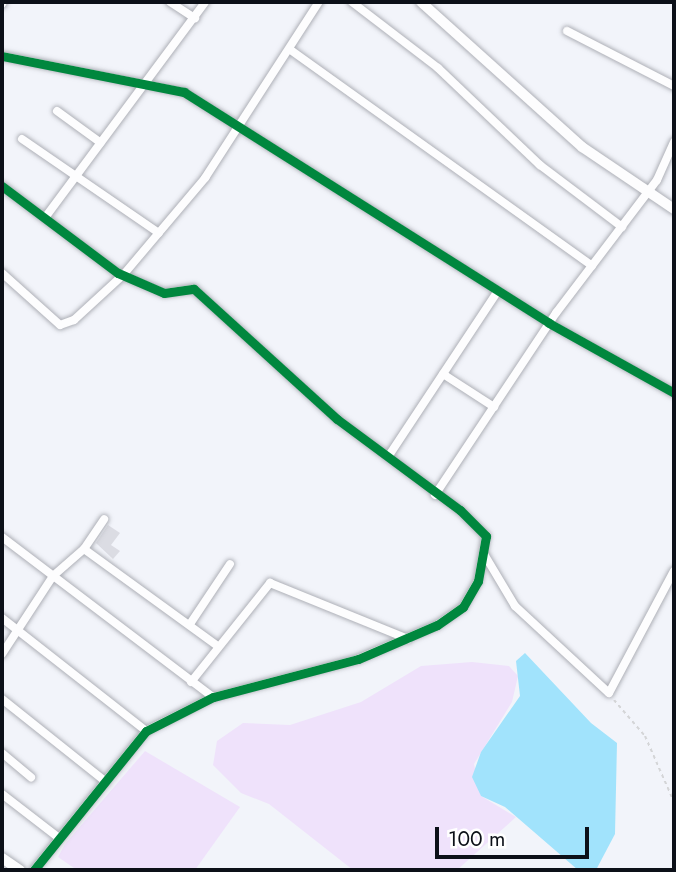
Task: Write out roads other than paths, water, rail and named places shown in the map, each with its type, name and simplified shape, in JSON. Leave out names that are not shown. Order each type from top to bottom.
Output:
[{"type":"street","points":[[170,2],[195,18]]},
{"type":"street","points":[[47,215],[205,2]]},
{"type":"street","points":[[2,273],[60,325],[74,320],[124,274],[243,125],[292,51],[318,2]]},
{"type":"street","points":[[352,2],[438,68],[540,165],[622,227]]},
{"type":"street","points":[[421,2],[572,139],[646,194],[674,209]]},
{"type":"street","points":[[567,31],[674,86]]},
{"type":"street","points":[[292,51],[592,266]]},
{"type":"street","points":[[2,57],[184,92],[243,125],[550,323],[674,393]]},
{"type":"street","points":[[57,111],[101,143]]},
{"type":"street","points":[[22,139],[78,174],[159,233]]},
{"type":"street","points":[[435,495],[550,323],[646,194],[674,142]]},
{"type":"street","points":[[2,186],[47,215],[124,274],[164,293],[194,289],[337,419],[435,495],[460,510],[486,536],[484,554],[463,607],[408,639],[358,659],[213,697],[146,731],[34,870]]},
{"type":"street","points":[[388,457],[498,291]]},
{"type":"street","points":[[443,374],[494,407]]},
{"type":"street","points":[[2,654],[53,576],[83,549],[104,519]]},
{"type":"street","points":[[2,537],[213,697]]},
{"type":"street","points":[[83,549],[190,624],[215,645]]},
{"type":"street","points":[[484,554],[515,606],[608,693],[674,571]]},
{"type":"street","points":[[190,624],[230,564]]},
{"type":"street","points":[[191,682],[215,645],[270,583],[408,639]]},
{"type":"street","points":[[2,618],[146,731]]},
{"type":"street","points":[[2,699],[106,782]]},
{"type":"street","points":[[2,753],[31,777]]},
{"type":"street","points":[[2,794],[59,838]]},
{"type":"street","points":[[2,858],[20,870]]},
{"type":"water","points":[[525,653],[591,723],[617,743],[615,834],[596,870],[578,870],[505,807],[481,796],[472,777],[481,752],[520,696],[516,661]]}]
